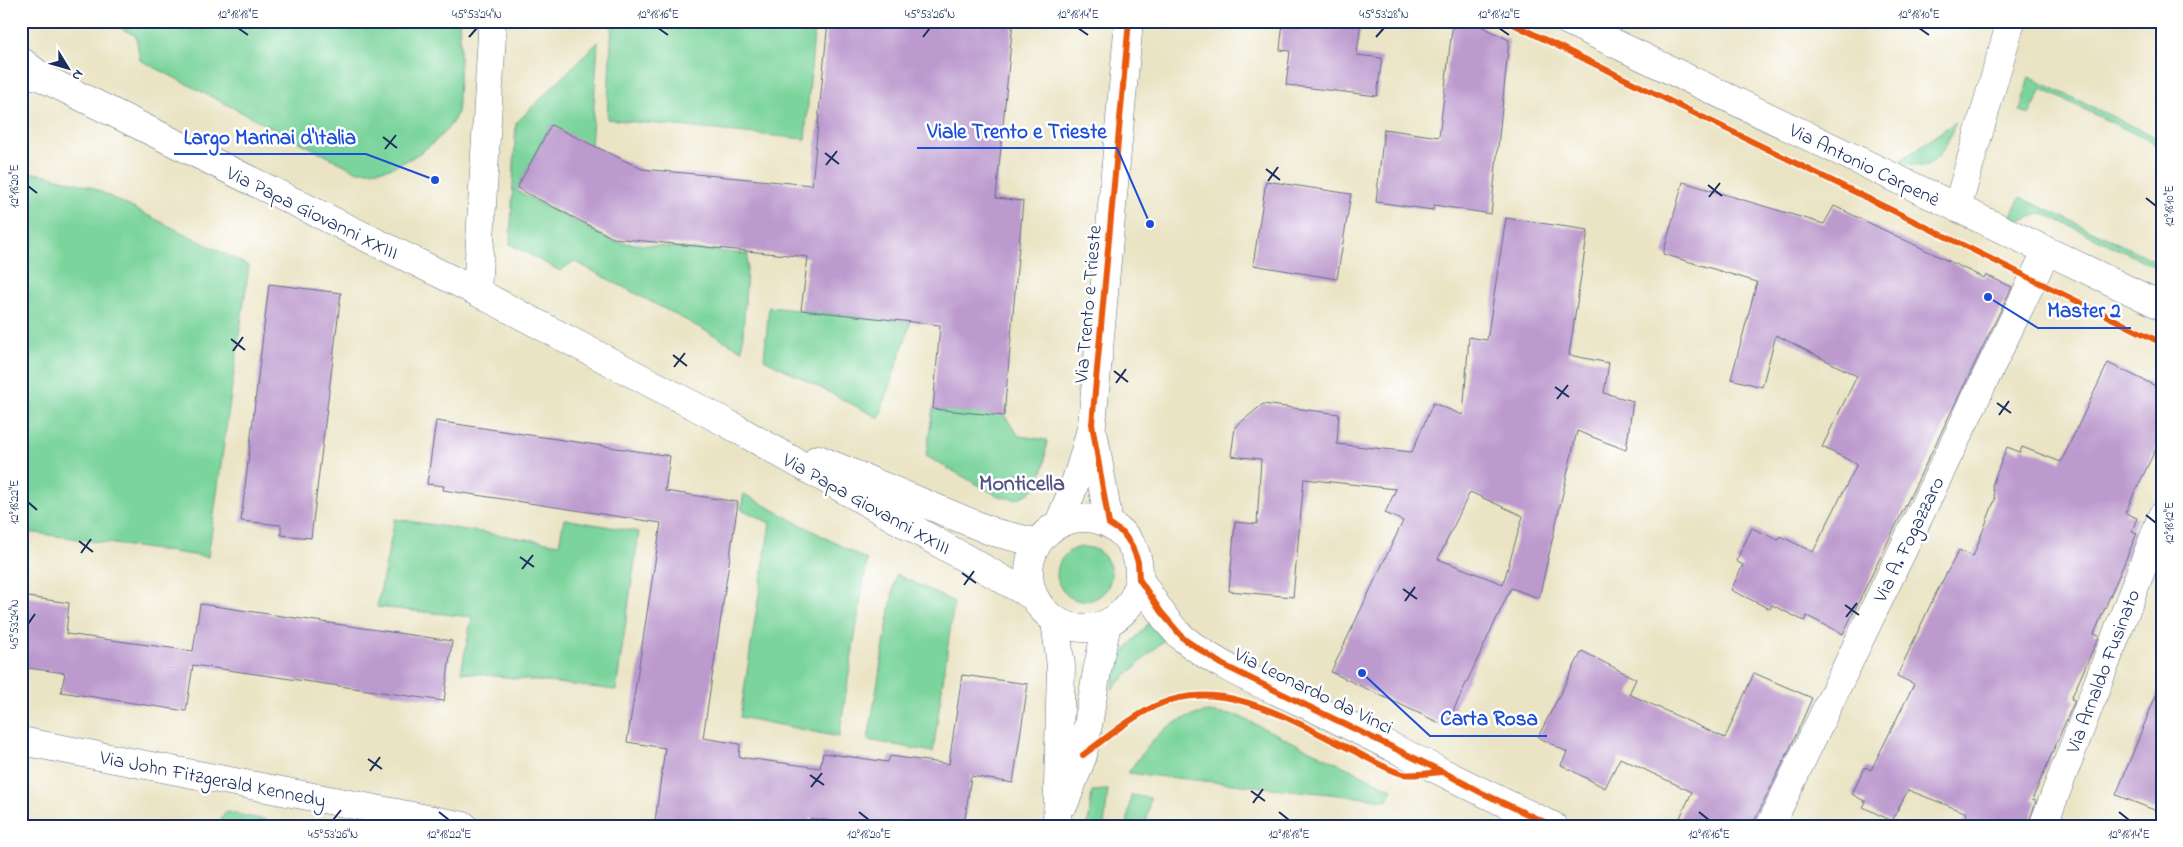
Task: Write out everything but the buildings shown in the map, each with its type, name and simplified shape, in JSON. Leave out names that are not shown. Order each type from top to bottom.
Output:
[{"type":"street","points":[[476,292],[492,34],[490,21]]},
{"type":"street","name":"Via Trento e Trieste","points":[[1058,525],[1073,492],[1085,458],[1092,424],[1129,21]]},
{"type":"street","name":"Via Antonio Carpenè","points":[[1568,21],[2162,306]]},
{"type":"street","points":[[1957,208],[2011,21]]},
{"type":"street","name":"Via Papa Giovanni XXIII","points":[[21,61],[32,75],[476,292],[726,422],[1034,597]]},
{"type":"street","name":"Via A. Fogazzaro","points":[[1770,826],[2046,252]]},
{"type":"street","name":"Via Papa Giovanni XXIII","points":[[726,422],[993,532],[1038,543]]},
{"type":"street","name":"Via Trento e Trieste","points":[[1092,424],[1109,524]]},
{"type":"street","name":"Via Arnaldo Fusinato","points":[[2043,826],[2162,516]]},
{"type":"street","name":"Via Trento e Trieste","points":[[1084,518],[1109,524],[1122,533],[1132,546],[1138,562],[1139,579],[1136,593],[1119,616],[1107,624],[1090,628],[1072,627],[1055,620],[1043,610],[1034,597],[1029,579],[1030,560],[1038,543],[1058,525],[1071,519],[1084,518]]},
{"type":"street","name":"Via Leonardo da Vinci","points":[[1139,579],[1161,612],[1184,639],[1224,665],[1434,767],[1480,792],[1553,826]]},
{"type":"street","points":[[1055,620],[1061,666],[1057,824]]},
{"type":"street","points":[[1057,824],[1083,755],[1107,624]]},
{"type":"street","name":"Via John Fitzgerald Kennedy","points":[[21,741],[464,826]]},
{"type":"green space","points":[[107,21],[459,21],[460,58],[457,113],[453,122],[438,138],[409,159],[386,169],[356,171],[140,60],[136,36]]},
{"type":"green space","points":[[612,21],[815,21],[805,139],[607,119]]},
{"type":"green space","points":[[598,42],[591,147],[551,125],[516,190],[614,242],[748,254],[742,350],[574,261],[560,271],[510,244],[516,123]]},
{"type":"green space","points":[[2029,77],[2162,140],[2162,147],[2042,89],[2029,115],[2020,110]]},
{"type":"green space","points":[[1955,122],[1944,148],[1935,160],[1923,166],[1900,161]]},
{"type":"green space","points":[[21,171],[46,175],[91,187],[249,266],[208,557],[21,531]]},
{"type":"green space","points":[[2020,197],[2162,264],[2162,270],[2043,213],[2016,222],[2009,219]]},
{"type":"green space","points":[[769,307],[911,322],[879,418],[764,359]]},
{"type":"green space","points":[[933,409],[1004,415],[1019,436],[1047,440],[1044,467],[1036,487],[1026,495],[1015,499],[1000,497],[926,456]]},
{"type":"green space","points":[[744,494],[867,560],[839,737],[740,717],[770,523],[741,509]]},
{"type":"green space","points":[[395,519],[559,544],[564,519],[639,532],[616,690],[461,672],[472,617],[377,607]]},
{"type":"green space","points":[[1084,547],[1094,549],[1103,555],[1109,564],[1111,574],[1109,584],[1103,593],[1094,599],[1084,601],[1074,599],[1065,593],[1059,584],[1057,574],[1059,564],[1065,555],[1074,549]]},
{"type":"green space","points":[[896,574],[954,602],[933,752],[868,740]]},
{"type":"green space","points":[[1152,620],[1164,640],[1112,689],[1116,665],[1130,644]]},
{"type":"green space","points":[[1208,712],[1238,716],[1392,789],[1387,800],[1128,773],[1153,741],[1170,726],[1181,720]]},
{"type":"green space","points":[[1108,790],[1104,826],[1088,826],[1092,791]]},
{"type":"green space","points":[[1131,795],[1150,798],[1146,826],[1127,826]]},
{"type":"green space","points":[[227,812],[294,826],[224,826],[221,817]]},
{"type":"cycle path","points":[[1129,21],[1092,424],[1109,524],[1123,533],[1132,546],[1138,562],[1139,579],[1161,612],[1184,639],[1223,665],[1553,826]]},
{"type":"cycle path","points":[[1507,21],[2162,343]]},
{"type":"cycle path","points":[[1083,755],[1127,723],[1155,706],[1180,698],[1205,696],[1230,698],[1279,714],[1398,773],[1412,775],[1441,772]]},
{"type":"place","name":"Largo Marinai d'Italia","points":[[435,180]]},
{"type":"place","name":"Viale Trento e Trieste","points":[[1150,224]]},
{"type":"place","name":"Master 2","points":[[1988,297]]},
{"type":"place","name":"Carta Rosa","points":[[1362,673]]},
{"type":"district","name":"Monticella","points":[[1022,482]]}]
